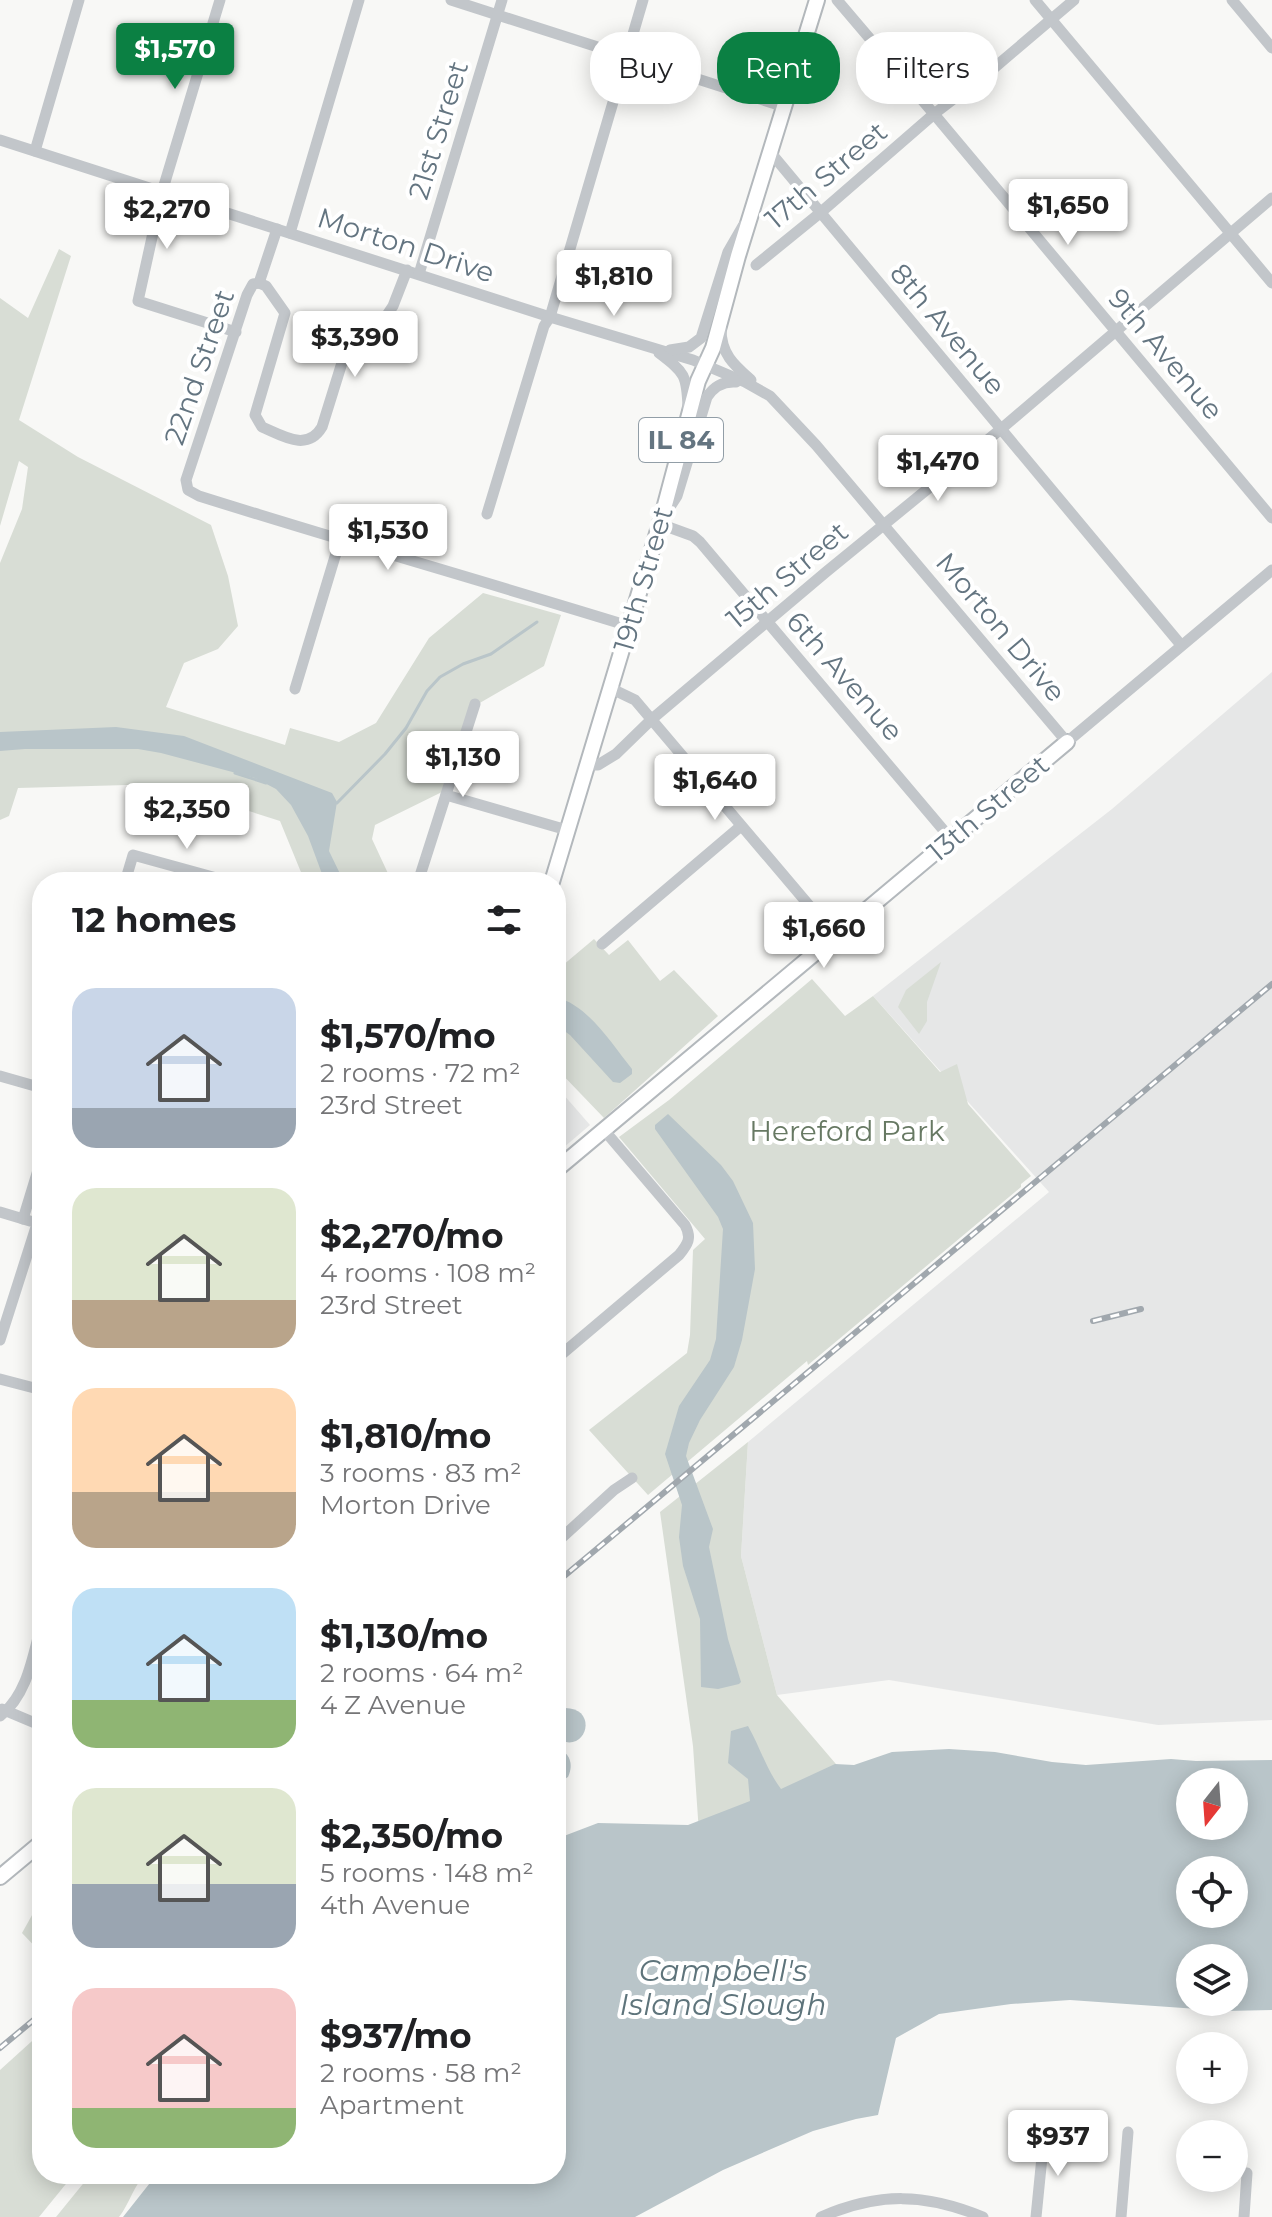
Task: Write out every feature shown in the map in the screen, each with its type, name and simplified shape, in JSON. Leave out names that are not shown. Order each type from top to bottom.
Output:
[{"type":"main road","name":"19th Street","points":[[555,872],[660,522],[688,414],[713,348],[817,0]]},
{"type":"main road","name":"13th Street","points":[[566,1162],[1067,742]]},
{"type":"main road","points":[[0,1877],[32,1850]]},
{"type":"street","points":[[35,151],[79,0]]},
{"type":"street","points":[[220,0],[162,192],[138,301],[236,332]]},
{"type":"street","points":[[290,233],[359,0]]},
{"type":"street","points":[[451,0],[590,45]]},
{"type":"street","name":"21st Street","points":[[259,283],[266,286],[285,313],[255,415],[262,427],[310,441],[319,432],[350,337],[383,321],[413,272],[502,0]]},
{"type":"street","points":[[633,32],[643,0]]},
{"type":"street","name":"9th Avenue","points":[[837,0],[1272,518]]},
{"type":"street","points":[[1035,0],[1272,283]]},
{"type":"street","name":"17th Street","points":[[756,265],[1074,0]]},
{"type":"street","points":[[1232,0],[1272,48]]},
{"type":"street","points":[[701,80],[785,107]]},
{"type":"street","points":[[487,514],[544,326],[550,317],[612,104]]},
{"type":"street","name":"Morton Drive","points":[[0,140],[693,360],[770,396],[816,445],[1067,742]]},
{"type":"street","name":"8th Avenue","points":[[771,153],[1181,645]]},
{"type":"street","name":"15th Street","points":[[587,765],[602,763],[1272,198]]},
{"type":"street","points":[[655,349],[679,350],[701,338],[728,252],[755,204]]},
{"type":"street","name":"22nd Street","points":[[277,229],[259,283],[253,284],[250,289],[186,480],[188,490],[340,540]]},
{"type":"street","points":[[721,321],[721,339],[729,360],[770,396]]},
{"type":"street","points":[[655,349],[683,373],[687,385],[688,414]]},
{"type":"street","points":[[660,522],[677,496],[709,393],[725,382],[745,382]]},
{"type":"street","name":"6th Avenue","points":[[660,522],[700,542],[951,839]]},
{"type":"street","points":[[295,689],[340,540],[629,626]]},
{"type":"street","name":"13th Street","points":[[1067,742],[1272,570]]},
{"type":"street","points":[[610,688],[635,700],[835,936]]},
{"type":"street","points":[[421,872],[475,704]]},
{"type":"street","points":[[446,795],[567,830]]},
{"type":"street","points":[[602,944],[741,826]]},
{"type":"street","points":[[128,872],[133,855],[195,872]]},
{"type":"street","points":[[0,1076],[32,1085]]},
{"type":"street","points":[[566,1351],[679,1255],[689,1242],[685,1225],[604,1130]]},
{"type":"street","points":[[23,1219],[32,1190]]},
{"type":"street","points":[[0,1212],[32,1222]]},
{"type":"street","points":[[0,1340],[32,1247]]},
{"type":"street","points":[[0,1379],[32,1387]]},
{"type":"street","points":[[566,1534],[614,1490],[632,1478]]},
{"type":"street","points":[[2,1711],[14,1704],[21,1692],[32,1655]]},
{"type":"street","points":[[2,1711],[32,1722]]},
{"type":"street","points":[[1121,2217],[1128,2132]]},
{"type":"street","points":[[1036,2217],[1042,2140]]},
{"type":"street","points":[[1244,2217],[1246,2192]]},
{"type":"street","points":[[821,2217],[843,2207],[903,2198],[954,2205],[983,2217]]},
{"type":"shaded area","points":[[1272,672],[1272,1720],[1158,1725],[889,1680],[777,1695],[741,1556],[748,1442],[1049,1192],[873,996],[1112,809]]},
{"type":"shaded area","points":[[566,1097],[590,1125],[566,1145]]},
{"type":"green space","points":[[59,249],[71,256],[19,420],[78,457],[211,525],[228,576],[238,626],[218,649],[184,663],[166,707],[285,745],[290,728],[339,742],[376,723],[429,638],[483,593],[561,615],[544,666],[471,708],[444,791],[375,825],[372,839],[387,872],[301,872],[280,821],[164,784],[18,788],[9,816],[0,820],[0,563],[22,509],[28,467],[19,461],[0,526],[0,298],[28,318]]},
{"type":"green space","points":[[594,939],[609,955],[628,940],[660,981],[674,970],[718,1016],[604,1118],[566,1078],[566,963]]},
{"type":"green space","points":[[941,962],[927,1002],[927,1021],[919,1034],[898,1007],[906,990]]},
{"type":"green space","name":"Hereford Park","points":[[812,979],[845,1016],[873,996],[940,1072],[957,1064],[968,1104],[1031,1176],[808,1365],[807,1361],[648,1495],[589,1430],[687,1353],[693,1250],[705,1239],[619,1137],[669,1100]]},
{"type":"green space","points":[[748,1442],[741,1556],[777,1695],[859,1791],[699,1833],[693,1746],[660,1512]]},
{"type":"green space","points":[[32,1915],[32,1944],[22,1933]]},
{"type":"green space","points":[[32,2041],[32,2184],[66,2184],[39,2217],[0,2217],[0,2070]]},
{"type":"green space","points":[[83,2184],[138,2184],[119,2217],[56,2217]]},
{"type":"water","points":[[116,727],[184,736],[332,793],[337,802],[329,851],[339,872],[321,872],[308,836],[291,805],[276,789],[255,778],[138,749],[0,751],[0,732]]},
{"type":"water","points":[[566,1001],[589,1017],[632,1069],[632,1074],[620,1083],[613,1082],[566,1032]]},
{"type":"water","points":[[668,1114],[721,1165],[733,1181],[753,1223],[755,1269],[742,1340],[734,1367],[700,1420],[686,1456],[713,1529],[709,1547],[728,1639],[741,1682],[718,1689],[701,1687],[700,1619],[683,1566],[679,1537],[682,1505],[665,1454],[679,1406],[710,1360],[716,1339],[723,1229],[718,1217],[655,1129],[655,1125]]},
{"type":"water","points":[[566,1708],[583,1715],[585,1730],[575,1741],[566,1742]]},
{"type":"water","name":"Campbell's Island Slough","points":[[748,1726],[781,1789],[835,1764],[854,1765],[892,1752],[949,1749],[995,1752],[1086,1765],[1171,1759],[1272,1760],[1272,2010],[1248,2011],[1248,1944],[1176,1944],[1176,2007],[1070,2000],[939,2014],[896,2038],[878,2115],[813,2131],[723,2170],[635,2217],[123,2217],[149,2184],[566,2184],[566,1835],[598,1823],[688,1825],[750,1801],[748,1779],[728,1763],[731,1731]]},
{"type":"water","points":[[566,1754],[571,1768],[566,1778]]},
{"type":"waterway","points":[[337,803],[385,754],[406,728],[427,691],[440,677],[491,654],[537,622]]},
{"type":"waterway","points":[[235,773],[266,783]]},
{"type":"railway","points":[[566,1575],[1272,984]]},
{"type":"railway","points":[[1093,1321],[1141,1309]]},
{"type":"railway","points":[[0,2048],[32,2021]]}]
